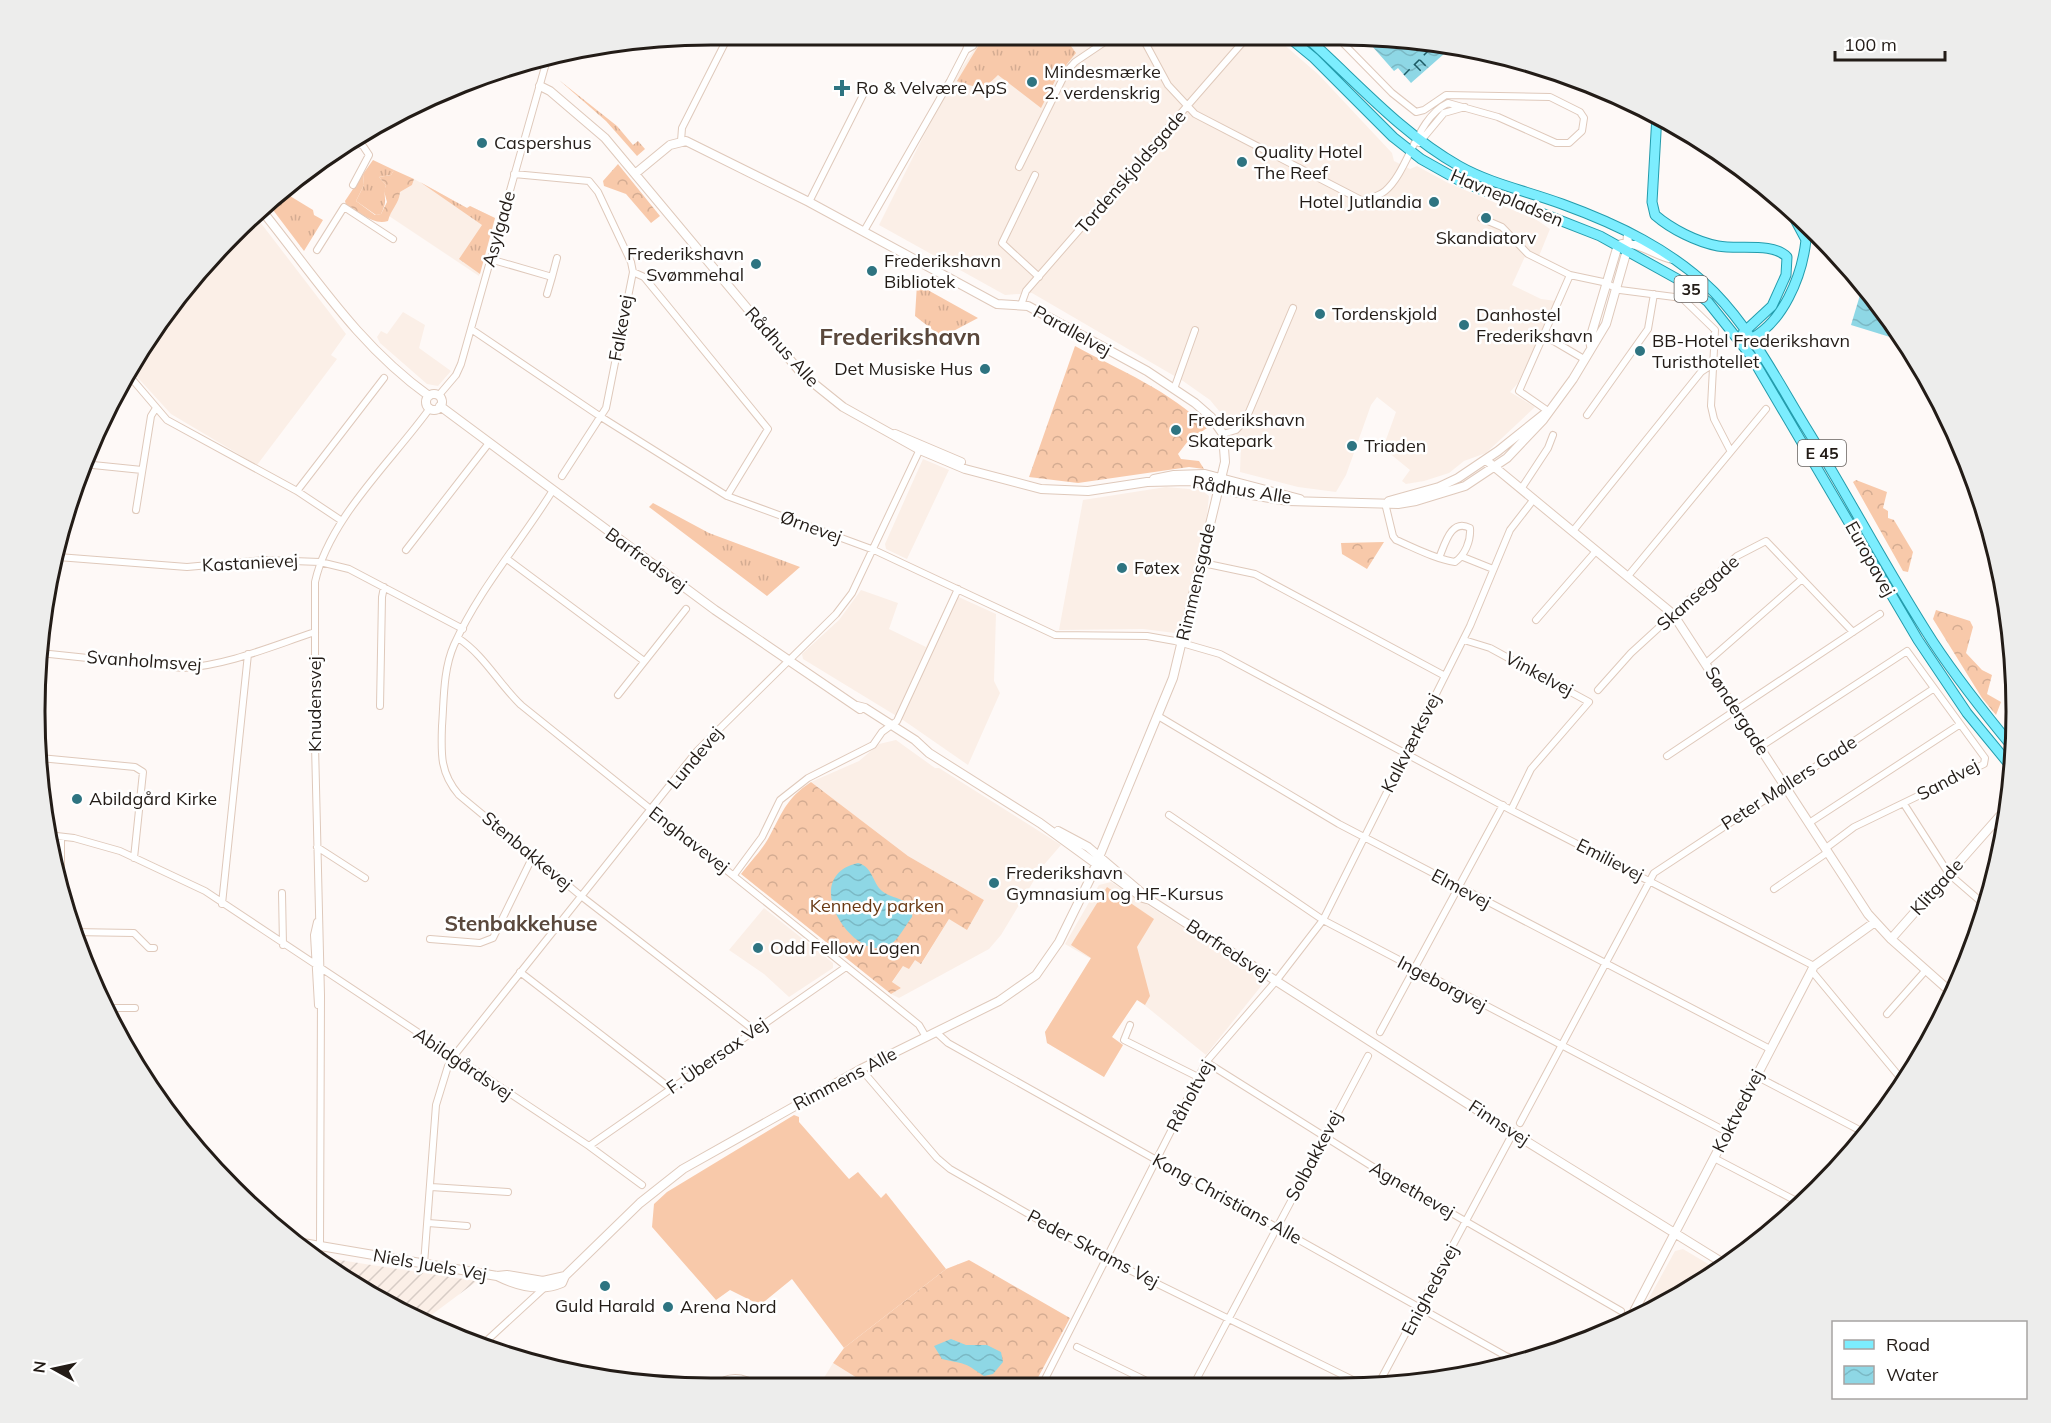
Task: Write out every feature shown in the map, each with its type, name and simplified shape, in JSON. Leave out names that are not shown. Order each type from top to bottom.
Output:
[{"type":"main road","name":"Havnepladsen","points":[[1298,45],[1410,151],[1462,182],[1624,246],[1681,281],[1708,302],[1740,341]]},
{"type":"main road","name":"Havnepladsen","points":[[1316,45],[1419,140],[1461,167],[1504,186],[1561,204],[1628,232],[1675,259],[1714,292],[1746,329]]},
{"type":"main road","points":[[1657,126],[1654,212],[1671,225],[1708,243],[1721,247],[1773,250],[1782,252],[1787,257],[1786,275],[1772,306],[1746,329],[1740,341]]},
{"type":"main road","points":[[1740,341],[1752,338],[1779,314],[1791,290],[1806,240],[1801,231]]},
{"type":"main road","name":"Europavej","points":[[1746,329],[1933,642],[1964,687],[2005,738]]},
{"type":"main road","name":"Europavej","points":[[1740,341],[1818,469],[1901,614],[1967,713],[2004,759]]},
{"type":"street","points":[[636,173],[670,145],[681,141],[682,128],[724,45]]},
{"type":"street","points":[[864,231],[920,131],[928,121],[968,45]]},
{"type":"street","points":[[966,50],[974,45]]},
{"type":"street","points":[[1019,167],[1066,72],[1075,62],[1099,45]]},
{"type":"street","points":[[1147,45],[1168,85],[1195,114],[1363,201],[1384,192],[1390,186],[1410,151],[1444,105],[1453,102],[1498,117],[1556,143],[1569,143],[1582,131],[1584,118],[1580,112],[1550,97],[1442,95],[1424,111],[1416,112],[1392,93],[1344,45]]},
{"type":"street","name":"Tordenskjoldsgade","points":[[1021,305],[1026,291],[1241,45]]},
{"type":"street","name":"Asylgade","points":[[439,395],[456,375],[471,329],[545,67]]},
{"type":"street","name":"Rådhus Alle","points":[[540,86],[588,123],[636,173],[802,374],[843,407],[891,433],[983,473],[1021,485],[1067,491],[1110,489],[1158,478],[1205,474],[1301,499],[1345,504],[1416,501],[1465,486],[1508,458],[1543,420],[1573,379],[1591,346],[1606,284],[1624,246]]},
{"type":"street","points":[[809,202],[865,91]]},
{"type":"street","name":"Parallelvej","points":[[681,141],[702,148],[809,202],[997,304],[1028,306],[1174,388],[1211,417],[1223,434]]},
{"type":"street","points":[[353,185],[369,155],[361,145]]},
{"type":"street","name":"Falkevej","points":[[514,174],[590,181],[598,192],[631,262],[633,272],[606,408],[562,477]]},
{"type":"street","points":[[1035,175],[1002,243],[1039,277]]},
{"type":"street","points":[[317,250],[344,207],[393,239]]},
{"type":"street","points":[[266,216],[324,294],[357,331],[392,366],[429,396],[439,395],[442,402],[440,406],[430,408],[427,401],[429,396]]},
{"type":"street","points":[[1481,218],[1502,227],[1521,250],[1570,275],[1614,288],[1682,298],[1715,330],[1711,406],[1714,419],[1730,450]]},
{"type":"street","name":"Rådhus Alle","points":[[1591,346],[1598,340],[1606,324],[1628,232]]},
{"type":"street","points":[[1624,246],[1675,259]]},
{"type":"street","points":[[547,294],[557,258]]},
{"type":"street","points":[[490,259],[552,276]]},
{"type":"street","points":[[633,272],[644,277],[768,429],[727,496]]},
{"type":"street","points":[[1548,411],[1519,391],[1570,275]]},
{"type":"street","points":[[1587,415],[1648,329],[1654,294]]},
{"type":"street","points":[[1223,434],[1236,430],[1246,419],[1293,308]]},
{"type":"street","name":"Ørnevej","points":[[471,329],[601,417],[727,496],[874,550],[1055,635],[1147,636],[1220,654],[1406,754]]},
{"type":"street","points":[[1174,388],[1195,330]]},
{"type":"street","points":[[1545,336],[1584,359]]},
{"type":"street","points":[[1573,531],[1701,372],[1713,364]]},
{"type":"street","points":[[297,491],[384,378]]},
{"type":"street","points":[[133,380],[167,420],[297,491],[342,521]]},
{"type":"street","name":"Barfredsvej","points":[[440,406],[787,661],[889,727],[915,740],[917,744],[1040,823],[1088,847],[1098,860],[1150,900],[1276,981]]},
{"type":"street","points":[[136,510],[151,416],[156,408]]},
{"type":"street","name":"Knudensvej","points":[[320,1246],[321,1014],[316,995],[318,967],[314,935],[318,915],[314,597],[320,562],[342,521],[430,408]]},
{"type":"street","points":[[1628,576],[1766,409]]},
{"type":"street","name":"Rådhus Alle","points":[[1385,503],[1439,487],[1486,460],[1548,411]]},
{"type":"street","name":"Rimmensgade","points":[[1098,860],[1158,716],[1182,643],[1203,563],[1225,462],[1223,434]]},
{"type":"street","points":[[1521,489],[1548,448],[1553,435]]},
{"type":"street","points":[[406,550],[489,443]]},
{"type":"street","name":"Lundevej","points":[[453,1056],[697,751],[836,614],[852,593],[921,448]]},
{"type":"street","name":"Søndergade","points":[[1486,460],[1673,614],[1875,922],[1946,987]]},
{"type":"street","points":[[93,465],[142,470]]},
{"type":"street","name":"Rådhus Alle","points":[[1147,482],[1190,481],[1288,501],[1301,499]]},
{"type":"street","name":"Stenbakkevej","points":[[553,490],[463,629],[451,654],[444,691],[441,749],[444,771],[459,795],[581,896],[754,1030]]},
{"type":"street","name":"Kalkværksvej","points":[[1276,981],[1323,920],[1464,639],[1513,525],[1534,499]]},
{"type":"street","points":[[1385,503],[1396,540],[1439,558],[1455,562],[1462,557],[1471,536],[1470,528],[1463,525],[1451,531],[1439,558]]},
{"type":"street","name":"Skansegade","points":[[1598,690],[1631,653],[1737,556],[1766,541],[1853,632]]},
{"type":"street","points":[[1536,620],[1596,551]]},
{"type":"street","name":"Kastanievej","points":[[64,557],[187,567],[266,560],[320,562],[349,569],[463,629]]},
{"type":"street","points":[[1462,557],[1494,569]]},
{"type":"street","points":[[507,559],[644,661]]},
{"type":"street","points":[[1203,563],[1255,574],[1445,676]]},
{"type":"street","points":[[1706,663],[1802,579]]},
{"type":"street","points":[[380,706],[384,587]]},
{"type":"street","points":[[734,874],[762,837],[780,800],[808,778],[873,745],[897,721],[958,590]]},
{"type":"street","points":[[618,695],[686,609]]},
{"type":"street","points":[[1667,756],[1880,614]]},
{"type":"street","name":"Svanholmsvej","points":[[48,654],[183,668],[218,664],[315,632]]},
{"type":"street","name":"Enghavevej","points":[[458,638],[472,647],[504,689],[521,705],[920,1025],[926,1037]]},
{"type":"street","name":"Vinkelvej","points":[[1464,639],[1490,648],[1588,702],[1531,769],[1511,810]]},
{"type":"street","name":"Sandvej","points":[[1760,747],[1907,651],[1985,758],[1984,764],[1854,827],[1774,889]]},
{"type":"street","points":[[222,904],[248,654]]},
{"type":"street","name":"Peter Møllers Gade","points":[[1648,880],[1654,873],[1933,689]]},
{"type":"street","name":"Elmevej","points":[[1158,716],[1364,837],[1605,965],[1770,1049]]},
{"type":"street","points":[[1809,824],[1959,725]]},
{"type":"street","name":"Emilievej","points":[[1406,754],[1813,968]]},
{"type":"street","points":[[46,759],[135,767],[143,772],[134,858]]},
{"type":"street","points":[[1904,804],[1949,874],[1979,900]]},
{"type":"street","points":[[1380,1032],[1503,805]]},
{"type":"street","name":"Ingeborgvej","points":[[1169,815],[1323,920],[1561,1047],[1727,1132]]},
{"type":"street","name":"Klitgade","points":[[1891,939],[1997,820]]},
{"type":"street","name":"Abildgårdsvej","points":[[57,836],[120,851],[196,886],[589,1146],[642,1185]]},
{"type":"street","points":[[61,837],[61,855]]},
{"type":"street","points":[[317,847],[365,878]]},
{"type":"street","points":[[430,939],[480,943],[493,938],[533,856]]},
{"type":"street","name":"Rimmens Alle","points":[[488,1339],[544,1284],[565,1276],[611,1229],[668,1179],[861,1069],[1017,990],[1036,975],[1059,942],[1098,860]]},
{"type":"street","points":[[1520,1123],[1648,880]]},
{"type":"street","points":[[282,893],[283,945]]},
{"type":"street","name":"Koktvedvej","points":[[1636,1308],[1813,968],[1875,922]]},
{"type":"street","points":[[82,932],[134,933],[148,948],[154,948]]},
{"type":"street","name":"F. Übersax Vej","points":[[589,1146],[846,967]]},
{"type":"street","points":[[1813,968],[1898,1075]]},
{"type":"street","points":[[1887,1014],[1926,970]]},
{"type":"street","points":[[520,972],[670,1088]]},
{"type":"street","name":"Råholtvej","points":[[1046,1378],[1206,1062],[1276,981]]},
{"type":"street","name":"Finnsvej","points":[[1276,981],[1718,1260]]},
{"type":"street","points":[[115,1008],[135,1008]]},
{"type":"street","points":[[1130,1025],[1124,1040],[1198,1077]]},
{"type":"street","name":"Kong Christians Alle","points":[[936,1032],[948,1043],[1507,1356]]},
{"type":"street","name":"Solbakkevej","points":[[1197,1378],[1368,1056]]},
{"type":"street","name":"Agnethevej","points":[[1206,1062],[1324,1137],[1621,1311]]},
{"type":"street","points":[[424,1264],[436,1105],[448,1066]]},
{"type":"street","name":"Peder Skrams Vej","points":[[861,1069],[937,1158],[950,1169],[1107,1259],[1348,1378]]},
{"type":"street","points":[[1756,1076],[1858,1129]]},
{"type":"street","name":"Enighedsvej","points":[[1382,1377],[1514,1133]]},
{"type":"street","points":[[1714,1158],[1793,1200]]},
{"type":"street","points":[[431,1187],[507,1192]]},
{"type":"street","points":[[428,1223],[467,1226]]},
{"type":"street","name":"Niels Juels Vej","points":[[312,1245],[497,1276],[507,1275],[544,1284]]},
{"type":"street","points":[[1077,1347],[1139,1378]]},
{"type":"shaded area","points":[[977,45],[1284,45],[1319,75],[1392,153],[1394,161],[1410,169],[1417,166],[1448,183],[1537,220],[1550,229],[1539,256],[1528,250],[1512,285],[1541,299],[1556,301],[1518,383],[1510,392],[1535,407],[1486,453],[1464,461],[1449,473],[1424,481],[1406,484],[1402,481],[1410,470],[1383,448],[1396,412],[1377,397],[1371,405],[1346,475],[1336,492],[1298,487],[1240,472],[1241,443],[1230,424],[1210,400],[1183,381],[1032,293],[1005,295],[879,225],[955,78]]},
{"type":"shaded area","points":[[414,179],[467,208],[470,206],[495,218],[479,276],[389,216],[400,192],[412,185]]},
{"type":"shaded area","points":[[260,222],[346,334],[331,355],[337,359],[257,465],[171,414],[136,375],[157,341],[210,272]]},
{"type":"shaded area","points":[[403,312],[425,325],[419,348],[451,371],[438,386],[427,384],[380,343],[377,337],[381,331],[387,334]]},
{"type":"shaded area","points":[[923,459],[949,470],[907,559],[886,549],[885,544]]},
{"type":"shaded area","points":[[1166,487],[1201,490],[1209,496],[1205,532],[1180,630],[1175,633],[1143,629],[1059,630],[1083,500]]},
{"type":"shaded area","points":[[861,590],[898,603],[889,629],[926,647],[952,594],[996,614],[994,681],[1000,693],[968,765],[903,720],[803,659],[802,654],[839,620]]},
{"type":"shaded area","name":"Frederikshavn Gymnasium og HF-Kursus","points":[[896,740],[935,768],[939,768],[1061,845],[1042,867],[1001,935],[989,949],[899,998],[891,994],[901,988],[892,983],[903,966],[915,959],[922,963],[949,919],[970,922],[984,900],[908,856],[811,782],[859,761],[879,744]]},
{"type":"shaded area","points":[[1111,882],[1266,980],[1206,1055],[1137,999],[1112,1037],[1123,1045],[1104,1077],[1047,1043],[1045,1032],[1091,959],[1065,944],[1099,885]]},
{"type":"shaded area","points":[[764,908],[833,963],[833,968],[789,997],[764,974],[729,950]]},
{"type":"shaded area","points":[[1683,1249],[1711,1265],[1647,1303],[1675,1251]]},
{"type":"shaded area","points":[[331,1259],[365,1264],[477,1281],[431,1315],[378,1289]]},
{"type":"shaded area","points":[[833,1363],[857,1378],[824,1378]]},
{"type":"green space","points":[[979,45],[1070,45],[1076,53],[1058,75],[1041,108],[998,75],[988,83],[979,86],[957,81]]},
{"type":"green space","points":[[559,80],[617,126],[633,145],[638,141],[645,149],[637,156],[606,121]]},
{"type":"green space","points":[[373,160],[394,170],[391,175],[379,177],[386,185],[385,201],[381,214],[376,215],[356,201],[364,185],[363,174]]},
{"type":"green space","points":[[618,164],[660,216],[651,223],[626,194],[604,186],[603,181]]},
{"type":"green space","points":[[394,170],[414,179],[412,185],[400,192],[388,221],[372,220],[346,205],[345,201],[363,174],[364,185],[356,201],[375,215],[381,214],[387,202],[384,191],[386,185],[379,177],[391,175]]},
{"type":"green space","points":[[420,182],[467,208],[470,206],[495,218],[480,274],[459,259],[482,225]]},
{"type":"green space","points":[[290,196],[313,210],[314,215],[323,220],[304,251],[273,209]]},
{"type":"green space","points":[[917,284],[978,318],[942,337],[915,316]]},
{"type":"green space","points":[[1075,346],[1161,392],[1207,428],[1188,441],[1178,454],[1181,459],[1199,461],[1204,469],[1189,467],[1078,483],[1029,477]]},
{"type":"green space","points":[[1856,480],[1887,492],[1883,508],[1888,511],[1888,518],[1894,520],[1913,552],[1908,572],[1903,571],[1853,482]]},
{"type":"green space","points":[[653,503],[709,533],[800,567],[767,596],[649,507]]},
{"type":"green space","points":[[1384,542],[1367,569],[1342,554],[1341,543]]},
{"type":"green space","points":[[1936,610],[1970,621],[1973,627],[1966,653],[1982,670],[1992,675],[1987,694],[2001,702],[1996,715],[1982,698],[1933,619]]},
{"type":"green space","name":"Kennedy parken","points":[[811,782],[908,856],[984,900],[967,930],[949,919],[921,964],[915,960],[909,969],[903,966],[892,982],[901,988],[891,994],[741,874],[765,843],[790,801]]},
{"type":"green space","points":[[1107,887],[1154,919],[1137,947],[1150,996],[1145,1005],[1137,1000],[1112,1037],[1123,1045],[1104,1077],[1047,1043],[1045,1032],[1091,958],[1071,945]]},
{"type":"green space","points":[[794,1115],[799,1117],[799,1122],[849,1179],[858,1172],[881,1198],[886,1193],[946,1269],[844,1348],[792,1279],[760,1305],[730,1290],[716,1300],[652,1227],[654,1204],[667,1192]]},
{"type":"green space","points":[[969,1260],[1070,1318],[1038,1378],[857,1378],[833,1363],[844,1348],[946,1269]]},
{"type":"water","points":[[1372,46],[1444,54],[1411,83],[1398,68],[1394,71]]},
{"type":"water","points":[[1860,296],[1891,337],[1851,325]]},
{"type":"water","points":[[858,863],[870,871],[882,891],[907,903],[912,911],[912,917],[900,935],[892,944],[884,948],[870,947],[857,940],[845,928],[836,913],[831,897],[833,883],[841,871]]},
{"type":"water","points":[[951,1339],[966,1345],[987,1345],[1001,1352],[1003,1362],[993,1374],[984,1376],[964,1364],[942,1359],[934,1346]]},
{"type":"ferry route","points":[[1404,75],[1428,51]]},
{"type":"ferry route","points":[[1420,60],[1428,68]]},
{"type":"ferry route","points":[[1415,65],[1423,73]]},
{"type":"place","name":"Mindesmærke 2. verdenskrig","points":[[1032,82]]},
{"type":"place","name":"Ro & Velvære ApS","points":[[842,88]]},
{"type":"place","name":"Caspershus","points":[[482,143]]},
{"type":"place","name":"Quality Hotel The Reef","points":[[1242,162]]},
{"type":"place","name":"Hotel Jutlandia","points":[[1434,202]]},
{"type":"place","name":"Skandiatorv","points":[[1486,218]]},
{"type":"place","name":"Frederikshavn Svømmehal","points":[[756,264]]},
{"type":"place","name":"Frederikshavn Bibliotek","points":[[872,271]]},
{"type":"place","name":"Tordenskjold","points":[[1320,314]]},
{"type":"place","name":"Danhostel Frederikshavn","points":[[1464,325]]},
{"type":"place","name":"BB-Hotel Frederikshavn Turisthotellet","points":[[1640,351]]},
{"type":"place","name":"Det Musiske Hus","points":[[985,369]]},
{"type":"place","name":"Frederikshavn Skatepark","points":[[1176,430]]},
{"type":"place","name":"Triaden","points":[[1352,446]]},
{"type":"place","name":"Føtex","points":[[1122,568]]},
{"type":"place","name":"Abildgård Kirke","points":[[77,799]]},
{"type":"place","name":"Frederikshavn Gymnasium og HF-Kursus","points":[[994,883]]},
{"type":"place","name":"Odd Fellow Logen","points":[[758,948]]},
{"type":"place","name":"Guld Harald","points":[[605,1286]]},
{"type":"place","name":"Arena Nord","points":[[668,1307]]},
{"type":"district","name":"Frederikshavn","points":[[900,337]]},
{"type":"district","name":"Stenbakkehuse","points":[[521,924]]}]
